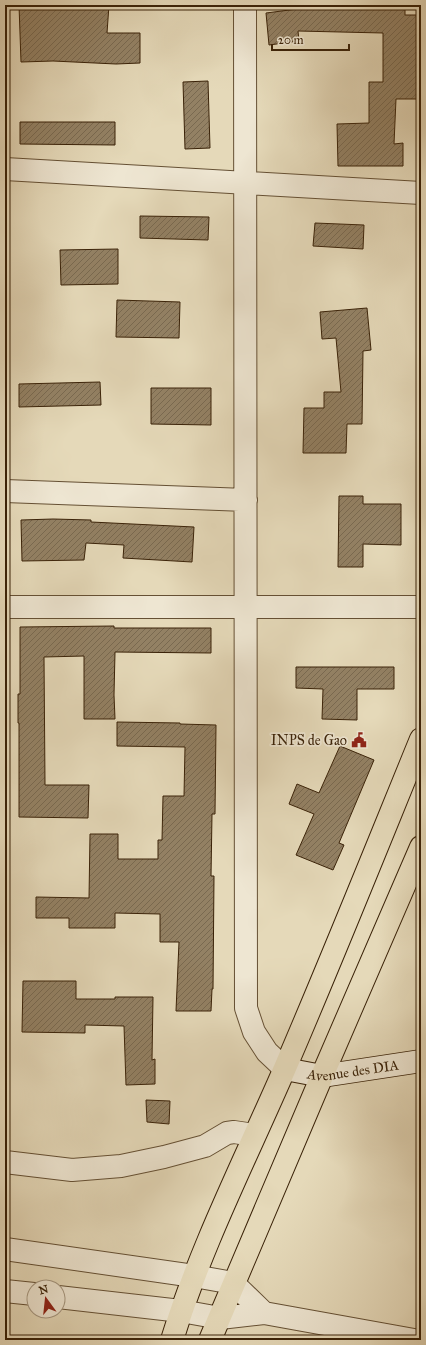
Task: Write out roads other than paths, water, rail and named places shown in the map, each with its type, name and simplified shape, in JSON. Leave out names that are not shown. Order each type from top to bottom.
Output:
[{"type":"main road","points":[[172,1340],[194,1276],[254,1135],[285,1069],[421,739]]},
{"type":"main road","points":[[210,1340],[233,1283],[421,847]]},
{"type":"street","points":[[245,5],[246,1008],[254,1032],[267,1052],[285,1069]]},
{"type":"street","points":[[5,169],[246,182],[421,194]]},
{"type":"street","points":[[5,491],[246,500]]},
{"type":"street","points":[[5,607],[421,607]]},
{"type":"street","name":"Avenue des DIA","points":[[285,1069],[322,1076],[421,1061]]},
{"type":"street","points":[[5,1162],[72,1170],[121,1166],[164,1157],[205,1146],[227,1133],[234,1132],[254,1135]]},
{"type":"street","points":[[5,1249],[233,1283],[264,1313]]},
{"type":"street","points":[[5,1290],[26,1293]]},
{"type":"street","points":[[66,1298],[220,1318],[264,1313],[414,1340]]},
{"type":"place","name":"INPS de Gao","points":[[359,740]]}]
